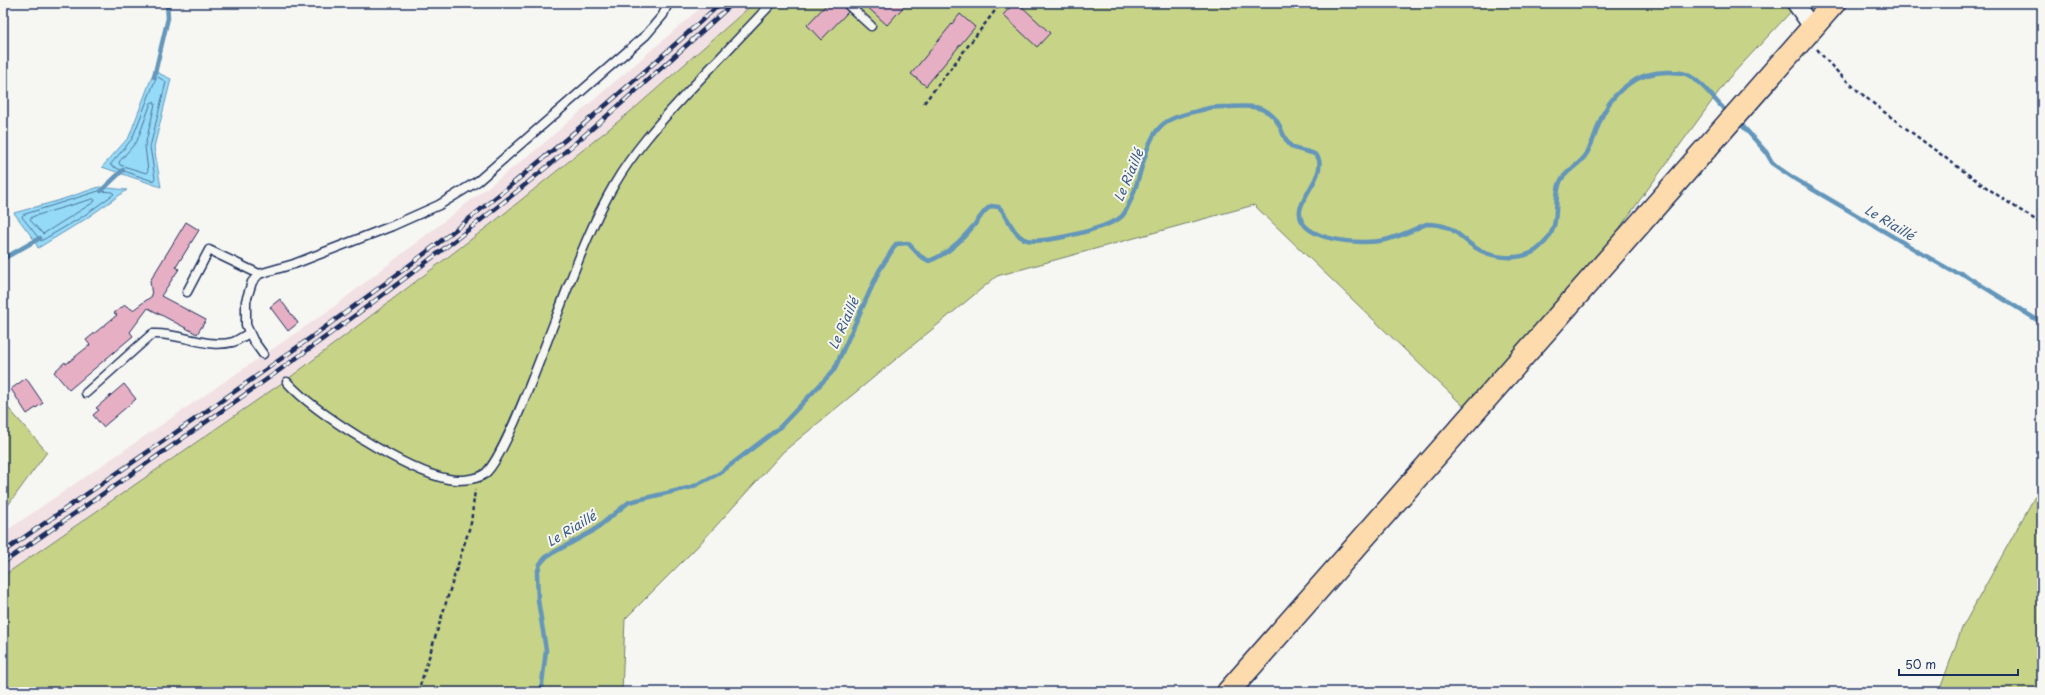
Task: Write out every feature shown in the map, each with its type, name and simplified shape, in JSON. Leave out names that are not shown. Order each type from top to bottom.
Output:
[{"type":"main road","points":[[1228,692],[1834,3]]},
{"type":"street","points":[[1795,3],[1809,31]]},
{"type":"lane","points":[[263,354],[249,334],[246,325],[246,301],[252,282],[259,274],[294,264],[392,226],[439,205],[478,181],[646,35],[663,16],[668,3]]},
{"type":"lane","points":[[287,382],[311,404],[352,432],[406,462],[430,473],[449,479],[484,475],[493,464],[511,430],[587,244],[614,185],[634,154],[666,116],[772,3]]},
{"type":"lane","points":[[846,3],[871,26]]},
{"type":"lane","points":[[187,292],[209,250],[259,274]]},
{"type":"lane","points":[[86,393],[152,334],[164,333],[183,338],[220,344],[233,342],[249,334]]},
{"type":"path","points":[[924,103],[1001,3]]},
{"type":"path","points":[[1809,31],[1827,61],[1849,84],[1880,110],[1953,164],[2042,224]]},
{"type":"path","points":[[418,692],[471,523],[476,499],[475,477]]},
{"type":"shaded area","points":[[706,3],[754,3],[636,107],[495,221],[292,376],[3,576],[3,533],[331,309],[537,149]]},
{"type":"green space","points":[[754,3],[1799,3],[1728,79],[1479,421],[1254,205],[997,276],[783,452],[696,548],[625,619],[622,692],[3,692],[3,576],[292,376],[495,221],[636,107]]},
{"type":"green space","points":[[3,402],[47,452],[3,512]]},
{"type":"green space","points":[[2042,479],[2042,692],[1939,692],[1962,628],[2039,489]]},
{"type":"water","points":[[154,71],[171,79],[154,147],[161,187],[102,167],[129,137]]},
{"type":"water","points":[[99,187],[127,190],[84,220],[38,248],[35,241],[14,213],[57,201]]},
{"type":"building","points":[[828,3],[841,3],[848,12],[821,40],[807,25]]},
{"type":"building","points":[[863,3],[907,3],[887,25]]},
{"type":"building","points":[[1014,3],[1018,3],[1050,33],[1037,47],[1003,15]]},
{"type":"building","points":[[960,14],[975,27],[926,86],[911,74]]},
{"type":"building","points":[[186,222],[199,230],[176,267],[179,269],[161,296],[206,320],[197,334],[148,308],[130,332],[133,336],[69,390],[54,372],[65,362],[66,364],[90,345],[86,340],[117,315],[114,313],[125,305],[133,310],[152,296],[150,281]]},
{"type":"building","points":[[280,299],[298,323],[288,331],[270,307]]},
{"type":"building","points":[[26,378],[43,403],[27,414],[11,389]]},
{"type":"building","points":[[124,384],[136,399],[103,427],[93,415],[99,410],[96,408]]},
{"type":"waterway","points":[[154,77],[168,18],[167,3]]},
{"type":"waterway","name":"Le Riaillé","points":[[541,692],[546,650],[538,600],[537,574],[540,564],[547,556],[593,531],[629,502],[692,487],[720,473],[779,428],[834,370],[879,271],[896,244],[908,243],[920,256],[929,261],[942,255],[954,246],[991,206],[999,207],[1016,233],[1024,239],[1032,241],[1073,235],[1103,226],[1121,217],[1125,213],[1133,195],[1150,144],[1154,135],[1163,124],[1174,118],[1208,108],[1244,106],[1263,109],[1268,112],[1278,123],[1289,145],[1295,149],[1315,154],[1318,157],[1319,166],[1316,178],[1300,210],[1302,221],[1309,229],[1320,235],[1333,239],[1362,242],[1385,240],[1426,224],[1435,224],[1449,228],[1473,246],[1489,254],[1503,257],[1518,257],[1535,251],[1550,235],[1555,220],[1558,190],[1562,178],[1581,161],[1587,153],[1608,105],[1615,96],[1630,83],[1649,74],[1659,72],[1684,73],[1693,78],[1707,90],[1723,108]]},
{"type":"waterway","name":"Le Riaillé","points":[[1740,123],[1766,152],[1773,164],[1795,179],[1952,271],[1963,274],[2042,323]]},
{"type":"waterway","points":[[101,191],[123,170]]},
{"type":"waterway","points":[[3,259],[40,238]]},
{"type":"railway","points":[[3,552],[262,372],[415,261],[494,199],[571,135],[721,3]]},
{"type":"railway","points":[[3,563],[243,396],[419,268],[510,197],[575,143],[639,88],[733,3]]}]
